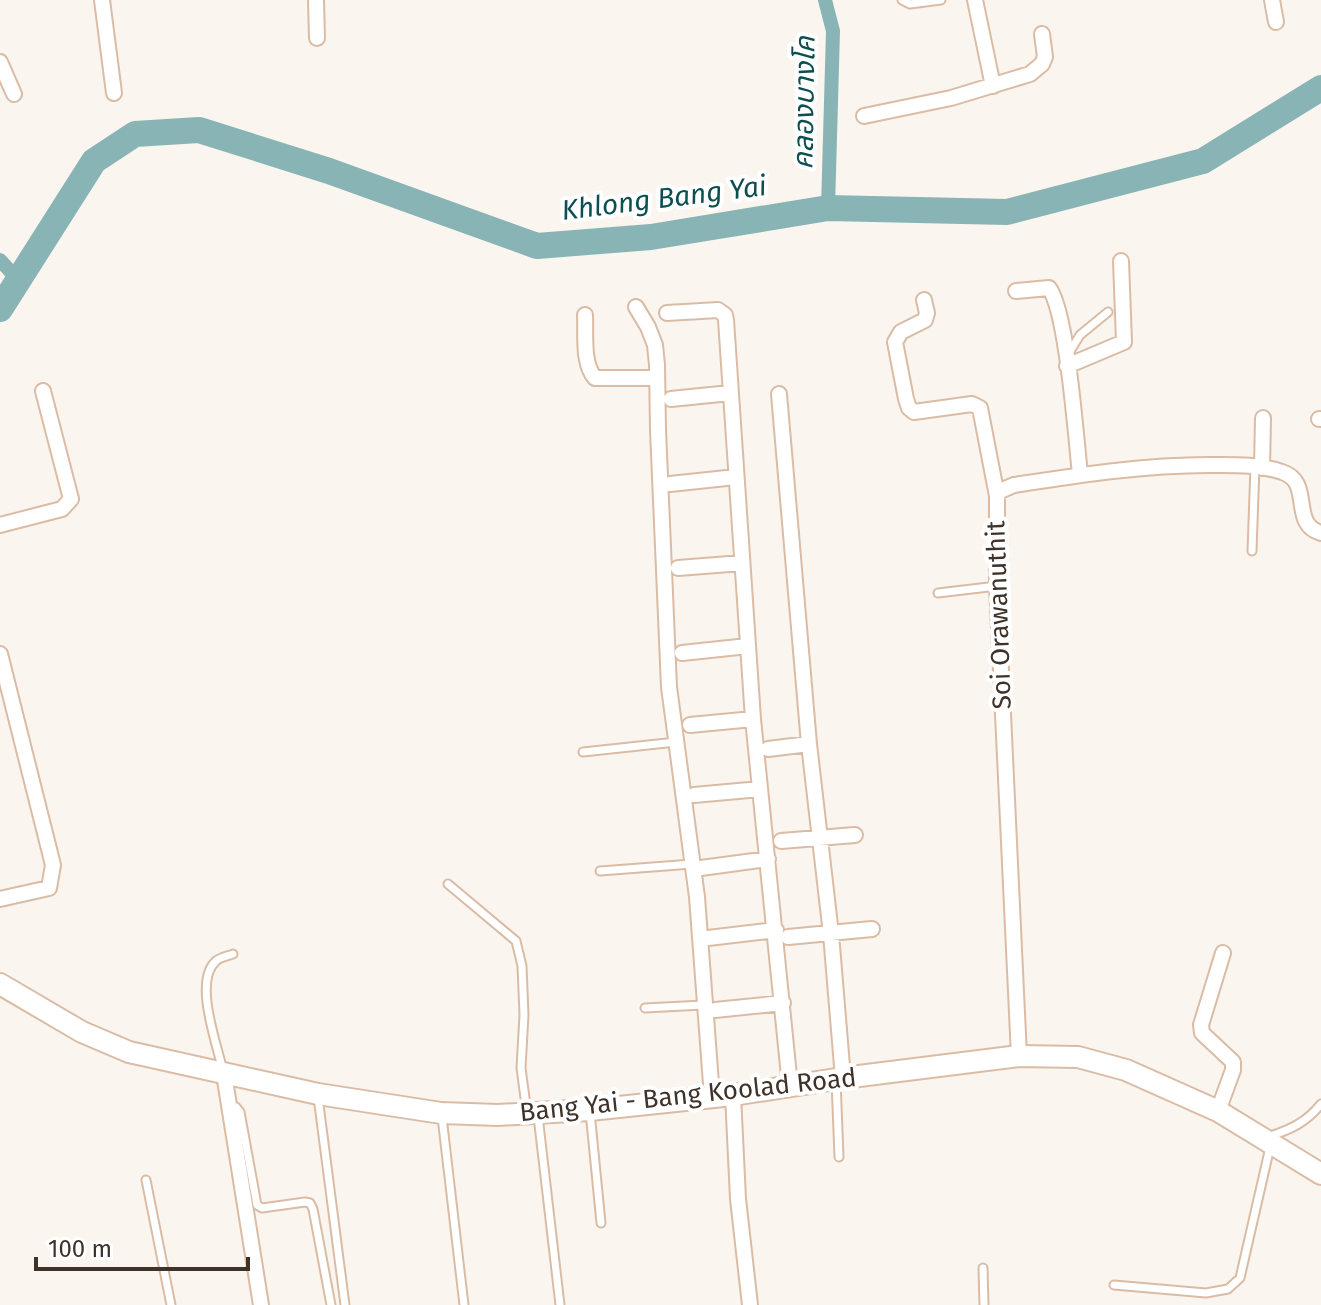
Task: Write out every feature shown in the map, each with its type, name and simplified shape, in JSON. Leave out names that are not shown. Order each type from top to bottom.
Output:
[{"type":"street","points":[[102,0],[114,93]]},
{"type":"street","points":[[316,0],[317,38]]},
{"type":"street","points":[[975,0],[993,86]]},
{"type":"street","points":[[1272,0],[1276,22]]},
{"type":"street","points":[[864,116],[993,86],[1039,69],[1045,57],[1042,34]]},
{"type":"street","points":[[0,62],[14,94]]},
{"type":"street","points":[[1067,362],[1117,347],[1124,342],[1121,261]]},
{"type":"street","points":[[1016,291],[1042,288],[1052,291],[1060,317],[1067,362],[1080,474]]},
{"type":"street","points":[[924,300],[925,320],[901,332],[895,342],[909,408],[914,412],[972,404],[980,408],[997,496]]},
{"type":"street","points":[[636,307],[655,345],[669,687],[697,866],[697,897],[709,1007],[738,1199],[750,1305]]},
{"type":"street","points":[[667,313],[718,310],[725,315],[753,719],[768,859],[782,933],[783,1003],[790,1086]]},
{"type":"street","points":[[585,315],[587,362],[595,378],[657,378]]},
{"type":"street","points":[[0,525],[62,509],[71,499],[43,391]]},
{"type":"street","points":[[671,399],[730,393]]},
{"type":"street","points":[[779,394],[809,744],[831,934],[840,1078]]},
{"type":"street","points":[[1259,467],[1263,418]]},
{"type":"street","name":"Soi Orawanuthit","points":[[1019,1056],[997,586],[997,496],[1000,491],[1014,485],[1080,474],[1163,465],[1259,467],[1284,472],[1294,479],[1299,485],[1304,520],[1321,533]]},
{"type":"street","points":[[670,484],[736,477]]},
{"type":"street","points":[[678,568],[742,563]]},
{"type":"street","points":[[682,653],[748,646]]},
{"type":"street","points":[[0,654],[53,876],[49,888],[45,890],[0,899]]},
{"type":"street","points":[[690,725],[753,719]]},
{"type":"street","points":[[768,749],[809,744]]},
{"type":"street","points":[[694,795],[760,789]]},
{"type":"street","points":[[781,841],[855,835]]},
{"type":"street","points":[[697,866],[768,859]]},
{"type":"street","points":[[708,938],[782,933],[831,934],[872,929]]},
{"type":"street","points":[[1218,1111],[1233,1062],[1202,1033],[1201,1025],[1223,953]]},
{"type":"street","name":"Bang Yai - Bang Koolad Road","points":[[0,984],[82,1032],[129,1052],[318,1094],[441,1113],[533,1114],[590,1110],[723,1096],[1019,1056],[1078,1057],[1101,1062],[1218,1111],[1321,1174]]},
{"type":"street","points":[[709,1007],[783,1003]]},
{"type":"street","points":[[224,1074],[261,1305]]},
{"type":"lane","points":[[902,0],[910,4],[941,0]]},
{"type":"lane","points":[[1067,362],[1080,335],[1108,312]]},
{"type":"lane","points":[[1252,551],[1259,467]]},
{"type":"lane","points":[[938,593],[997,586]]},
{"type":"lane","points":[[583,752],[677,742]]},
{"type":"lane","points":[[600,871],[697,866]]},
{"type":"lane","points":[[448,884],[516,941],[522,966],[524,1015],[521,1068],[533,1114],[560,1305]]},
{"type":"lane","points":[[224,1074],[205,991],[207,974],[216,960],[233,954]]},
{"type":"lane","points":[[645,1008],[709,1007]]},
{"type":"lane","points":[[839,1157],[840,1078]]},
{"type":"lane","points":[[318,1094],[345,1305]]},
{"type":"lane","points":[[1114,1285],[1206,1293],[1228,1289],[1240,1278],[1266,1142],[1311,1116],[1321,1104]]},
{"type":"lane","points":[[228,1106],[236,1107],[240,1112],[257,1205],[262,1208],[310,1203],[331,1305]]},
{"type":"lane","points":[[590,1110],[601,1223]]},
{"type":"lane","points":[[441,1113],[464,1305]]},
{"type":"lane","points":[[146,1180],[171,1305]]},
{"type":"lane","points":[[983,1268],[984,1305]]},
{"type":"lane","points":[[1206,1293],[1206,1305]]},
{"type":"waterway","name":"คลองบางโค","points":[[825,0],[833,31],[828,208]]},
{"type":"waterway","name":"Khlong Bang Yai","points":[[0,309],[94,161],[135,134],[199,130],[329,171],[537,246],[651,237],[828,208],[1007,212],[1203,161],[1321,88]]},
{"type":"waterway","points":[[0,260],[19,281]]}]
